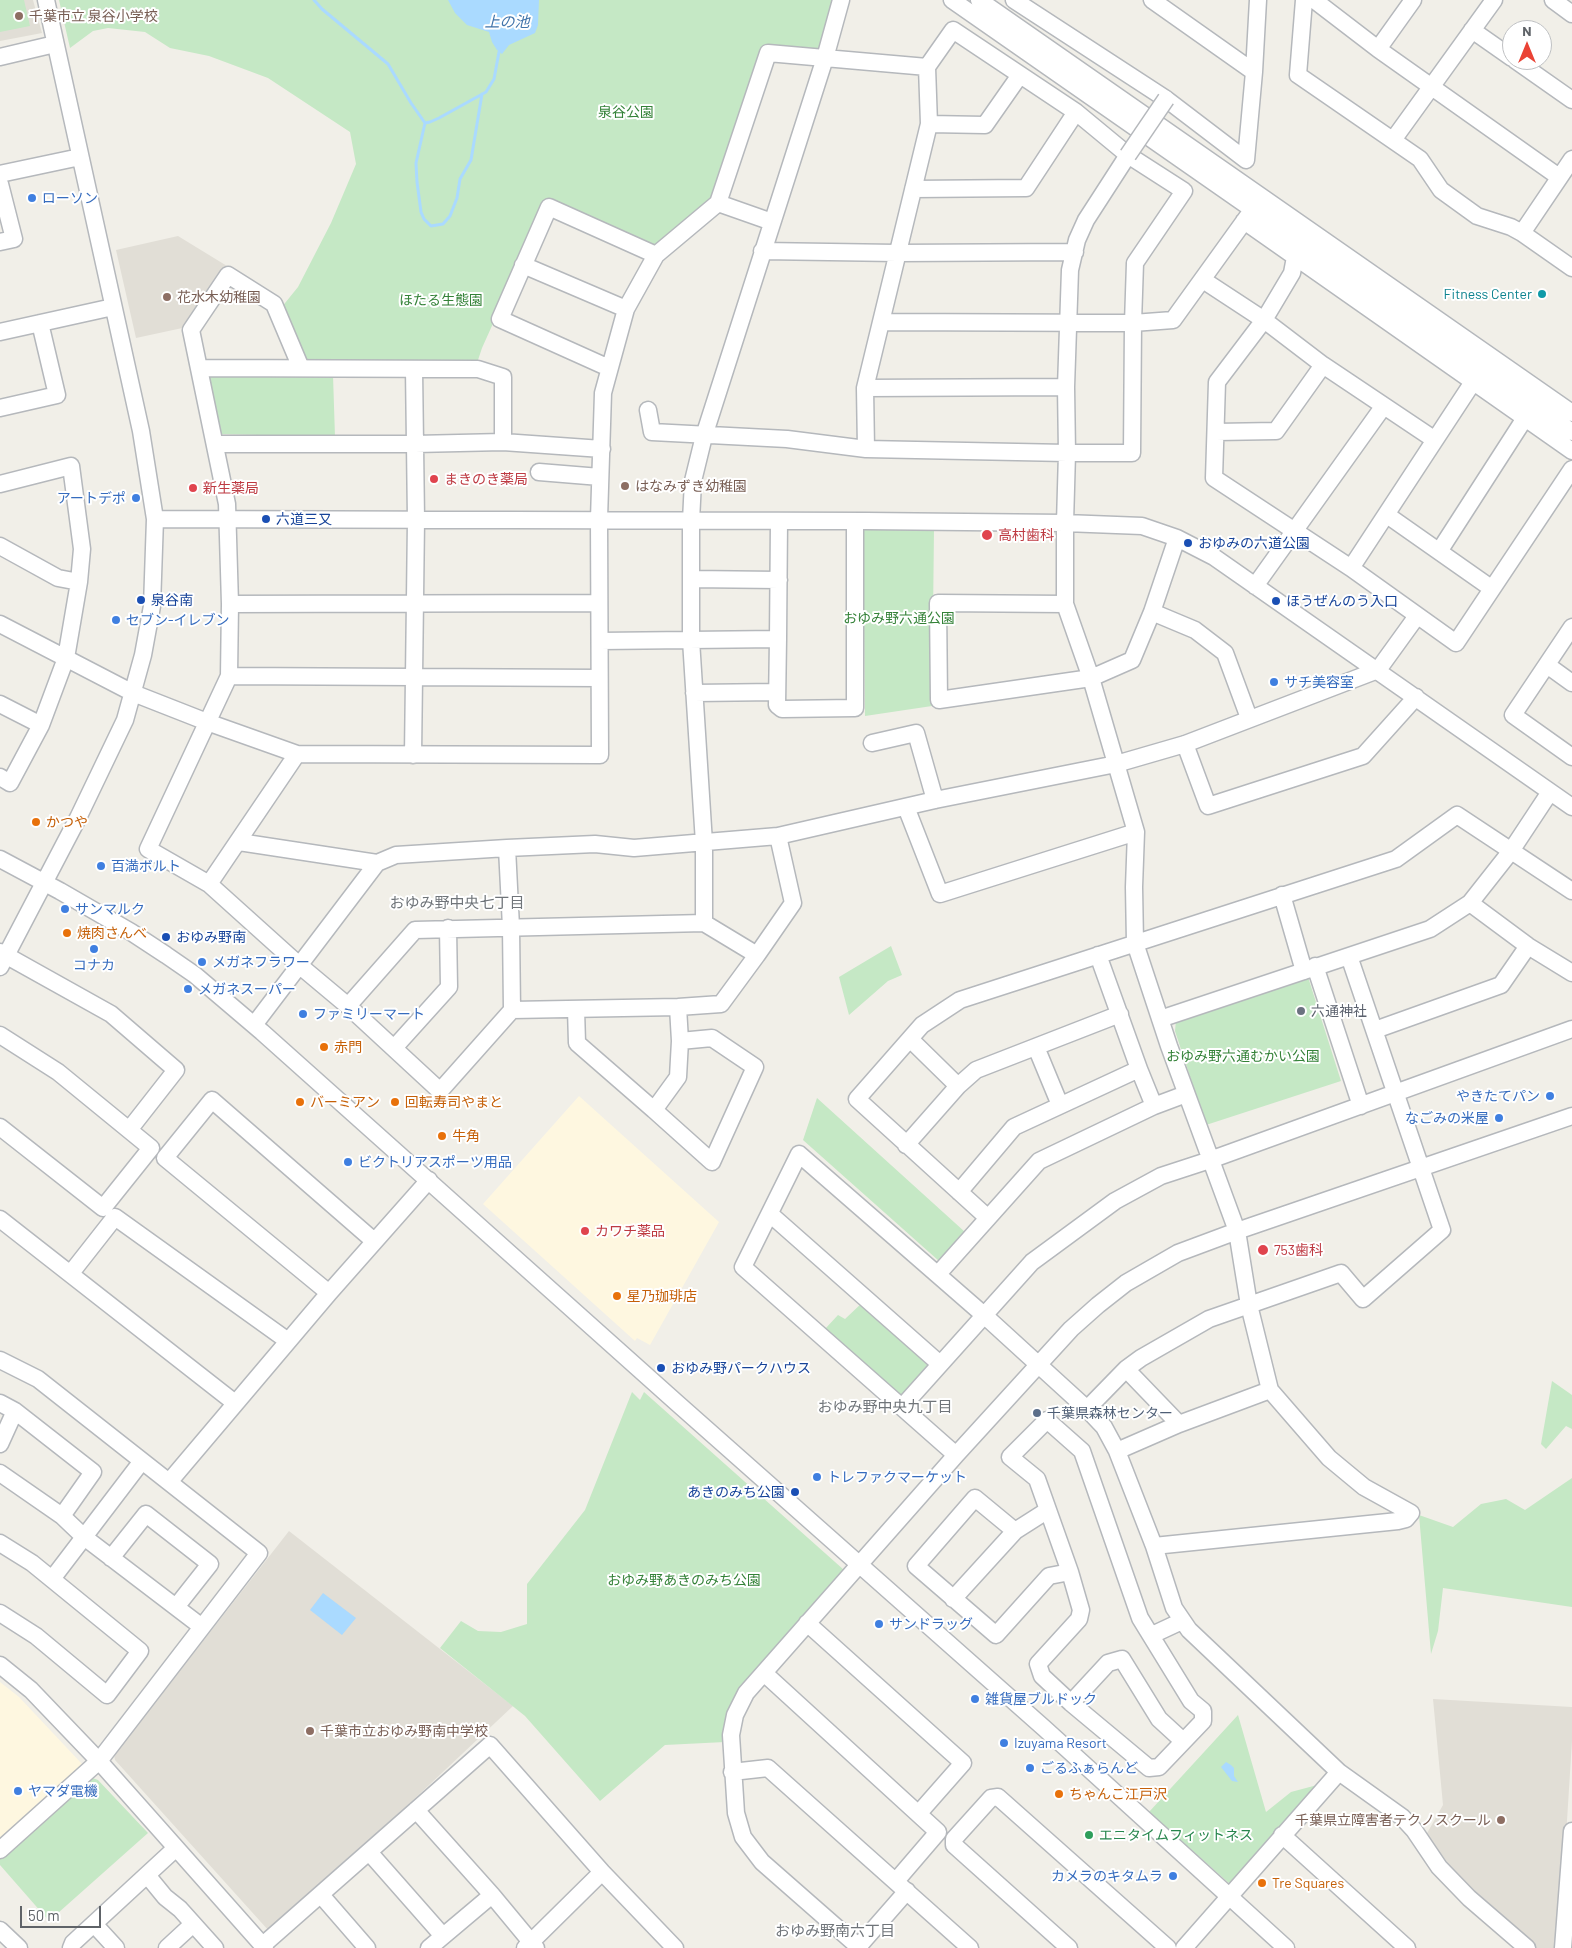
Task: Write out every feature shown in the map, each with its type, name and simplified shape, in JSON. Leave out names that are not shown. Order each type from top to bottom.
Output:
[{"type":"street","points":[[46,0],[54,44],[141,431],[155,519],[152,606],[143,655],[125,720],[44,882],[2,958],[111,1014],[176,1070],[129,1130]]},
{"type":"street","points":[[704,923],[704,843],[691,640],[693,481],[704,436],[825,58],[841,0]]},
{"type":"street","points":[[952,0],[1248,215],[1572,432]]},
{"type":"street","points":[[979,0],[1572,413]]},
{"type":"street","points":[[1014,0],[1166,99],[1246,160],[1258,0]]},
{"type":"street","points":[[1152,0],[1254,72]]},
{"type":"street","points":[[1304,0],[1298,75],[1420,159],[1441,190],[1477,216],[1511,227],[1572,268]]},
{"type":"street","points":[[1314,0],[1378,49],[1559,177]]},
{"type":"street","points":[[1378,49],[1412,0]]},
{"type":"street","points":[[1393,140],[1494,0]]},
{"type":"street","points":[[1553,0],[1572,14]]},
{"type":"street","points":[[648,410],[652,432],[787,440],[866,449],[1132,453],[1132,323],[1135,263],[1184,191],[1128,154],[1076,112],[953,30],[927,67],[929,124],[865,388],[866,449]]},
{"type":"street","points":[[1472,30],[1502,51]]},
{"type":"street","points":[[0,57],[54,44]]},
{"type":"street","points":[[0,624],[133,693],[297,754],[600,755],[598,519],[603,393],[626,309],[656,255],[718,203],[768,52],[927,67]]},
{"type":"street","points":[[1529,70],[1572,100]]},
{"type":"street","points":[[929,124],[985,125],[1020,75]]},
{"type":"street","points":[[1154,1546],[1398,1521],[1406,1519],[1411,1513],[1364,1487],[1329,1458],[1270,1390],[1249,1305],[1237,1231],[1186,1094],[1135,943],[1134,887],[1136,832],[1091,678],[1066,604],[1066,388],[1070,270],[1077,240],[1086,220],[1166,99]]},
{"type":"street","points":[[913,189],[1026,188],[1076,112]]},
{"type":"street","points":[[0,174],[80,157]]},
{"type":"street","points":[[1522,234],[1572,159]]},
{"type":"street","points":[[0,184],[14,239],[0,242]]},
{"type":"street","points":[[718,203],[772,222]]},
{"type":"street","points":[[609,368],[500,319],[549,207],[656,255]]},
{"type":"street","points":[[1248,215],[1295,257],[1572,451]]},
{"type":"street","points":[[882,322],[1132,323],[1173,320],[1248,215]]},
{"type":"street","points":[[762,251],[898,253],[1074,252]]},
{"type":"street","points":[[1295,257],[1292,273],[1264,320],[1217,382],[1214,478],[1351,568],[1456,643],[1572,469]]},
{"type":"street","points":[[523,265],[626,309]]},
{"type":"street","points":[[301,368],[274,304],[228,275],[191,330],[227,504],[230,604],[229,676],[148,848],[209,884],[299,965],[348,1006],[440,1091],[512,1010],[512,926],[507,848]]},
{"type":"street","points":[[1203,280],[1264,320],[1323,365],[1383,407],[1435,440]]},
{"type":"street","points":[[0,332],[113,307]]},
{"type":"street","points":[[0,408],[57,395],[40,323]]},
{"type":"street","points":[[1216,432],[1276,430],[1323,365]]},
{"type":"street","points":[[199,368],[478,369],[502,377],[503,442]]},
{"type":"street","points":[[413,755],[416,520],[414,369]]},
{"type":"street","points":[[1351,568],[1473,382]]},
{"type":"street","points":[[865,388],[1066,388]]},
{"type":"street","points":[[1255,586],[1383,407]]},
{"type":"street","points":[[1440,550],[1525,418]]},
{"type":"street","points":[[216,444],[503,442],[602,449]]},
{"type":"street","points":[[0,484],[71,466],[82,549],[79,582],[66,658],[41,725],[10,783],[0,777]]},
{"type":"street","points":[[539,472],[600,477]]},
{"type":"street","points":[[1387,515],[1440,550],[1491,588]]},
{"type":"street","points":[[155,519],[1065,522],[1142,526],[1177,538],[1214,557],[1572,807]]},
{"type":"street","points":[[779,521],[777,705],[782,709],[855,708],[855,521]]},
{"type":"street","points":[[1066,604],[938,603],[939,700],[1091,678],[1132,660],[1152,612],[1177,538]]},
{"type":"street","points":[[0,546],[58,578],[79,582]]},
{"type":"street","points":[[691,579],[779,580]]},
{"type":"street","points":[[230,604],[599,603]]},
{"type":"street","points":[[1152,612],[1195,630],[1226,652],[1249,718]]},
{"type":"street","points":[[254,1025],[377,863],[396,855],[596,844],[634,848],[778,836],[935,800],[1116,764],[1185,744],[1378,670],[1418,616]]},
{"type":"street","points":[[1572,627],[1513,715],[1572,757]]},
{"type":"street","points":[[600,641],[778,639]]},
{"type":"street","points":[[1547,665],[1572,683]]},
{"type":"street","points":[[229,676],[598,678]]},
{"type":"street","points":[[694,693],[777,692]]},
{"type":"street","points":[[1185,744],[1208,806],[1363,756],[1416,697]]},
{"type":"street","points":[[0,704],[41,725]]},
{"type":"street","points":[[872,743],[916,733],[935,800]]},
{"type":"street","points":[[209,884],[297,754]]},
{"type":"street","points":[[1160,1018],[1430,928],[1470,903],[1511,851],[1550,792]]},
{"type":"street","points":[[906,807],[940,894],[1136,832]]},
{"type":"street","points":[[988,1218],[857,1099],[922,1025],[960,1000],[1396,859],[1457,815],[1572,891]]},
{"type":"street","points":[[512,1010],[678,1007],[721,1004],[793,903],[778,836]]},
{"type":"street","points":[[239,842],[377,863]]},
{"type":"street","points":[[0,859],[131,932],[196,976],[254,1025],[1044,1728],[1286,1948]]},
{"type":"street","points":[[1282,895],[1361,1106]]},
{"type":"street","points":[[1470,903],[1528,946],[1572,973]]},
{"type":"street","points":[[348,1006],[415,930],[512,926],[704,923],[757,955]]},
{"type":"street","points":[[394,1048],[449,987],[448,928]]},
{"type":"street","points":[[1375,1030],[1500,985],[1528,946]]},
{"type":"street","points":[[1098,955],[1154,1106]]},
{"type":"street","points":[[1087,1409],[1126,1369],[1141,1358],[1209,1319],[1341,1273],[1363,1299],[1442,1230],[1349,956]]},
{"type":"street","points":[[654,1110],[678,1077],[680,1041],[678,1007]]},
{"type":"street","points":[[576,1009],[577,1043],[712,1162],[755,1068],[712,1038],[680,1041]]},
{"type":"street","points":[[906,1145],[958,1086],[976,1070],[1120,1014]]},
{"type":"street","points":[[902,1407],[1032,1262],[1115,1200],[1161,1176],[1396,1094],[1572,1029]]},
{"type":"street","points":[[0,1035],[58,1072],[151,1148],[103,1208],[0,1127]]},
{"type":"street","points":[[910,1039],[958,1086]]},
{"type":"street","points":[[1036,1047],[1060,1105]]},
{"type":"street","points":[[959,1192],[1014,1127],[1139,1069]]},
{"type":"street","points":[[938,1274],[1040,1161],[1154,1106],[1186,1094]]},
{"type":"street","points":[[329,1293],[165,1158],[212,1100],[374,1241]]},
{"type":"street","points":[[764,1673],[938,1832],[859,1947],[762,1862],[743,1837],[736,1813],[731,1735],[735,1715],[746,1693],[1038,1365],[1072,1329],[1126,1283],[1178,1253],[1572,1116]]},
{"type":"street","points":[[956,1455],[743,1267],[799,1154],[985,1316],[1087,1409],[1104,1427],[1117,1451],[1154,1546],[1174,1608],[1189,1630],[1339,1772],[1402,1817],[1414,1830],[1439,1867],[1506,1941],[1527,1948]]},
{"type":"street","points":[[169,1482],[329,1293],[429,1180]]},
{"type":"street","points":[[770,1214],[940,1364]]},
{"type":"street","points":[[71,1273],[115,1217],[288,1341]]},
{"type":"street","points":[[0,1219],[235,1403]]},
{"type":"street","points":[[0,1360],[38,1379],[258,1553],[99,1761],[0,1850]]},
{"type":"street","points":[[1126,1369],[1179,1424]]},
{"type":"street","points":[[1117,1451],[1179,1424],[1270,1390]]},
{"type":"street","points":[[0,1403],[15,1411],[93,1472],[62,1516]]},
{"type":"street","points":[[0,1444],[15,1411]]},
{"type":"street","points":[[1047,1420],[1082,1451],[1140,1618],[1191,1700],[1203,1711],[1203,1721],[1159,1767],[1149,1768],[1071,1703],[1042,1676],[1038,1664],[1079,1619],[1080,1610],[1070,1572],[1037,1479],[1010,1457],[1047,1420]]},
{"type":"street","points":[[52,1579],[142,1461]]},
{"type":"street","points":[[0,1473],[62,1516],[84,1538],[202,1627]]},
{"type":"street","points":[[1016,1531],[975,1498],[916,1566],[996,1634],[1049,1576],[1070,1572]]},
{"type":"street","points":[[953,1599],[1016,1531],[1048,1510]]},
{"type":"street","points":[[111,1558],[146,1514],[210,1564],[176,1607]]},
{"type":"street","points":[[0,1543],[32,1563],[140,1651],[107,1695],[36,1636],[0,1613]]},
{"type":"street","points":[[1152,1635],[1182,1621]]},
{"type":"street","points":[[807,1623],[963,1763],[919,1813]]},
{"type":"street","points":[[1071,1703],[1108,1663],[1122,1659],[1159,1719],[1183,1741]]},
{"type":"street","points":[[0,1665],[31,1690],[99,1761],[264,1947],[490,1745],[602,1872],[675,1948]]},
{"type":"street","points":[[732,1772],[768,1768],[970,1948]]},
{"type":"street","points":[[1184,1948],[1339,1772]]},
{"type":"street","points":[[1069,1948],[954,1845],[954,1839],[991,1798],[998,1797],[1168,1948]]},
{"type":"street","points":[[416,1810],[492,1895],[530,1946],[602,1872]]},
{"type":"street","points":[[1563,1948],[1572,1831]]},
{"type":"street","points":[[1282,1835],[1407,1948]]},
{"type":"street","points":[[71,1948],[94,1924],[176,1848]]},
{"type":"street","points":[[370,1852],[444,1936]]},
{"type":"street","points":[[147,1875],[165,1897],[180,1908],[214,1948]]},
{"type":"street","points":[[321,1895],[367,1948]]},
{"type":"street","points":[[429,1948],[492,1895]]},
{"type":"street","points":[[94,1924],[116,1948]]},
{"type":"street","points":[[167,1948],[193,1924]]},
{"type":"street","points":[[0,1930],[19,1948]]},
{"type":"shaded area","name":"千葉市立 泉谷小学校","points":[[0,0],[33,0],[42,33],[0,41]]},
{"type":"shaded area","name":"花水木幼稚園","points":[[178,236],[227,266],[187,327],[136,338],[116,250]]},
{"type":"shaded area","points":[[579,1096],[719,1222],[650,1345],[637,1338],[635,1341],[483,1204]]},
{"type":"shaded area","name":"千葉市立おゆみ野南中学校","points":[[289,1531],[513,1706],[274,1931],[269,1931],[115,1760],[114,1755]]},
{"type":"shaded area","name":"ヤマダ電機","points":[[0,1682],[19,1697],[83,1765],[82,1770],[0,1845]]},
{"type":"shaded area","name":"千葉県立障害者テクノスクール","points":[[1433,1699],[1572,1707],[1572,1741],[1559,1948],[1534,1948],[1472,1894],[1426,1835],[1443,1805]]},
{"type":"green space","points":[[0,0],[24,0],[30,26],[0,32]]},
{"type":"green space","name":"泉谷公園","points":[[59,0],[836,0],[822,53],[766,47],[717,196],[657,249],[548,201],[482,348],[476,366],[304,363],[281,308],[298,287],[331,223],[356,164],[350,132],[268,78],[209,56],[170,48],[145,32],[108,28],[93,31],[70,48]]},
{"type":"green space","points":[[206,375],[333,375],[335,437],[219,434]]},
{"type":"green space","name":"おゆみ野六通公園","points":[[863,529],[934,529],[932,706],[865,716]]},
{"type":"green space","points":[[891,946],[902,975],[888,981],[849,1015],[839,977]]},
{"type":"green space","name":"おゆみ野六通むかい公園","points":[[1308,977],[1341,1081],[1206,1125],[1175,1031],[1176,1020]]},
{"type":"green space","points":[[817,1098],[965,1232],[939,1261],[803,1140]]},
{"type":"green space","points":[[863,1302],[931,1365],[899,1397],[825,1329],[838,1315],[845,1319]]},
{"type":"green space","points":[[1552,1381],[1572,1395],[1572,1429],[1566,1426],[1546,1449],[1541,1444]]},
{"type":"green space","name":"おゆみ野あきのみち公園","points":[[632,1392],[640,1400],[644,1392],[844,1570],[746,1683],[725,1742],[665,1745],[600,1801],[525,1716],[440,1648],[461,1621],[478,1631],[501,1632],[527,1624],[527,1584],[585,1510]]},
{"type":"green space","points":[[1572,1478],[1572,1607],[1443,1588],[1438,1631],[1431,1654],[1419,1515],[1453,1527],[1481,1504],[1506,1499],[1525,1510]]},
{"type":"green space","points":[[1238,1715],[1266,1812],[1291,1792],[1321,1784],[1231,1885],[1149,1812]]},
{"type":"green space","points":[[90,1777],[98,1780],[148,1833],[49,1921],[0,1865],[0,1856]]},
{"type":"water","name":"上の池","points":[[448,0],[539,0],[538,25],[535,33],[509,45],[502,54],[492,42],[489,32],[467,25],[455,13]]},
{"type":"water","points":[[323,1593],[356,1618],[342,1635],[310,1610]]},
{"type":"water","points":[[1226,1762],[1234,1768],[1234,1776],[1238,1782],[1232,1781],[1221,1767]]},
{"type":"waterway","points":[[314,0],[322,9],[388,64],[425,123],[416,163],[417,182],[421,212],[424,219],[431,226],[443,224],[450,216],[457,198],[460,179],[471,160],[482,94]]},
{"type":"waterway","points":[[425,123],[439,118],[486,92],[494,79],[499,52]]},
{"type":"place","name":"千葉市立 泉谷小学校","points":[[19,16]]},
{"type":"place","name":"ローソン","points":[[32,198]]},
{"type":"place","name":"Fitness Center","points":[[1542,294]]},
{"type":"place","name":"花水木幼稚園","points":[[167,297]]},
{"type":"place","name":"まきのき薬局","points":[[434,479]]},
{"type":"place","name":"はなみずき幼稚園","points":[[625,486]]},
{"type":"place","name":"新生薬局","points":[[193,488]]},
{"type":"place","name":"アートデポ","points":[[136,498]]},
{"type":"place","name":"六道三又","points":[[266,519]]},
{"type":"place","name":"高村歯科","points":[[987,535]]},
{"type":"place","name":"おゆみの六道公園","points":[[1188,543]]},
{"type":"place","name":"泉谷南","points":[[141,600]]},
{"type":"place","name":"ほうぜんのう入口","points":[[1276,601]]},
{"type":"place","name":"セブン-イレブン","points":[[116,620]]},
{"type":"place","name":"サチ美容室","points":[[1274,682]]},
{"type":"place","name":"かつや","points":[[36,822]]},
{"type":"place","name":"百満ボルト","points":[[101,866]]},
{"type":"place","name":"サンマルク","points":[[65,909]]},
{"type":"place","name":"焼肉さんべ","points":[[67,933]]},
{"type":"place","name":"おゆみ野南","points":[[166,937]]},
{"type":"place","name":"コナカ","points":[[94,949]]},
{"type":"place","name":"メガネフラワー","points":[[202,962]]},
{"type":"place","name":"メガネスーパー","points":[[188,989]]},
{"type":"place","name":"六通神社","points":[[1301,1011]]},
{"type":"place","name":"ファミリーマート","points":[[303,1014]]},
{"type":"place","name":"赤門","points":[[324,1047]]},
{"type":"place","name":"やきたてパン","points":[[1550,1096]]},
{"type":"place","name":"バーミアン","points":[[300,1102]]},
{"type":"place","name":"回転寿司やまと","points":[[395,1102]]},
{"type":"place","name":"なごみの米屋","points":[[1499,1118]]},
{"type":"place","name":"牛角","points":[[442,1136]]},
{"type":"place","name":"ビクトリアスポーツ用品","points":[[348,1162]]},
{"type":"place","name":"カワチ薬品","points":[[585,1231]]},
{"type":"place","name":"753歯科","points":[[1263,1250]]},
{"type":"place","name":"星乃珈琲店","points":[[617,1296]]},
{"type":"place","name":"おゆみ野パークハウス","points":[[661,1368]]},
{"type":"place","name":"千葉県森林センター","points":[[1037,1413]]},
{"type":"place","name":"トレファクマーケット","points":[[817,1477]]},
{"type":"place","name":"あきのみち公園","points":[[795,1492]]},
{"type":"place","name":"サンドラッグ","points":[[879,1624]]},
{"type":"place","name":"雑貨屋ブルドック","points":[[975,1699]]},
{"type":"place","name":"千葉市立おゆみ野南中学校","points":[[310,1731]]},
{"type":"place","name":"Izuyama Resort","points":[[1004,1743]]},
{"type":"place","name":"ごるふぁらんど","points":[[1030,1768]]},
{"type":"place","name":"ヤマダ電機","points":[[18,1791]]},
{"type":"place","name":"ちゃんこ江戸沢","points":[[1059,1794]]},
{"type":"place","name":"千葉県立障害者テクノスクール","points":[[1501,1820]]},
{"type":"place","name":"エニタイムフィットネス","points":[[1089,1835]]},
{"type":"place","name":"カメラのキタムラ","points":[[1173,1876]]},
{"type":"place","name":"Tre Squares","points":[[1262,1883]]},
{"type":"district","name":"おゆみ野中央七丁目","points":[[457,903]]},
{"type":"district","name":"おゆみ野中央九丁目","points":[[885,1407]]},
{"type":"district","name":"おゆみ野南六丁目","points":[[835,1931]]},
{"type":"park label","name":"ほたる生態園","points":[[441,300]]}]
